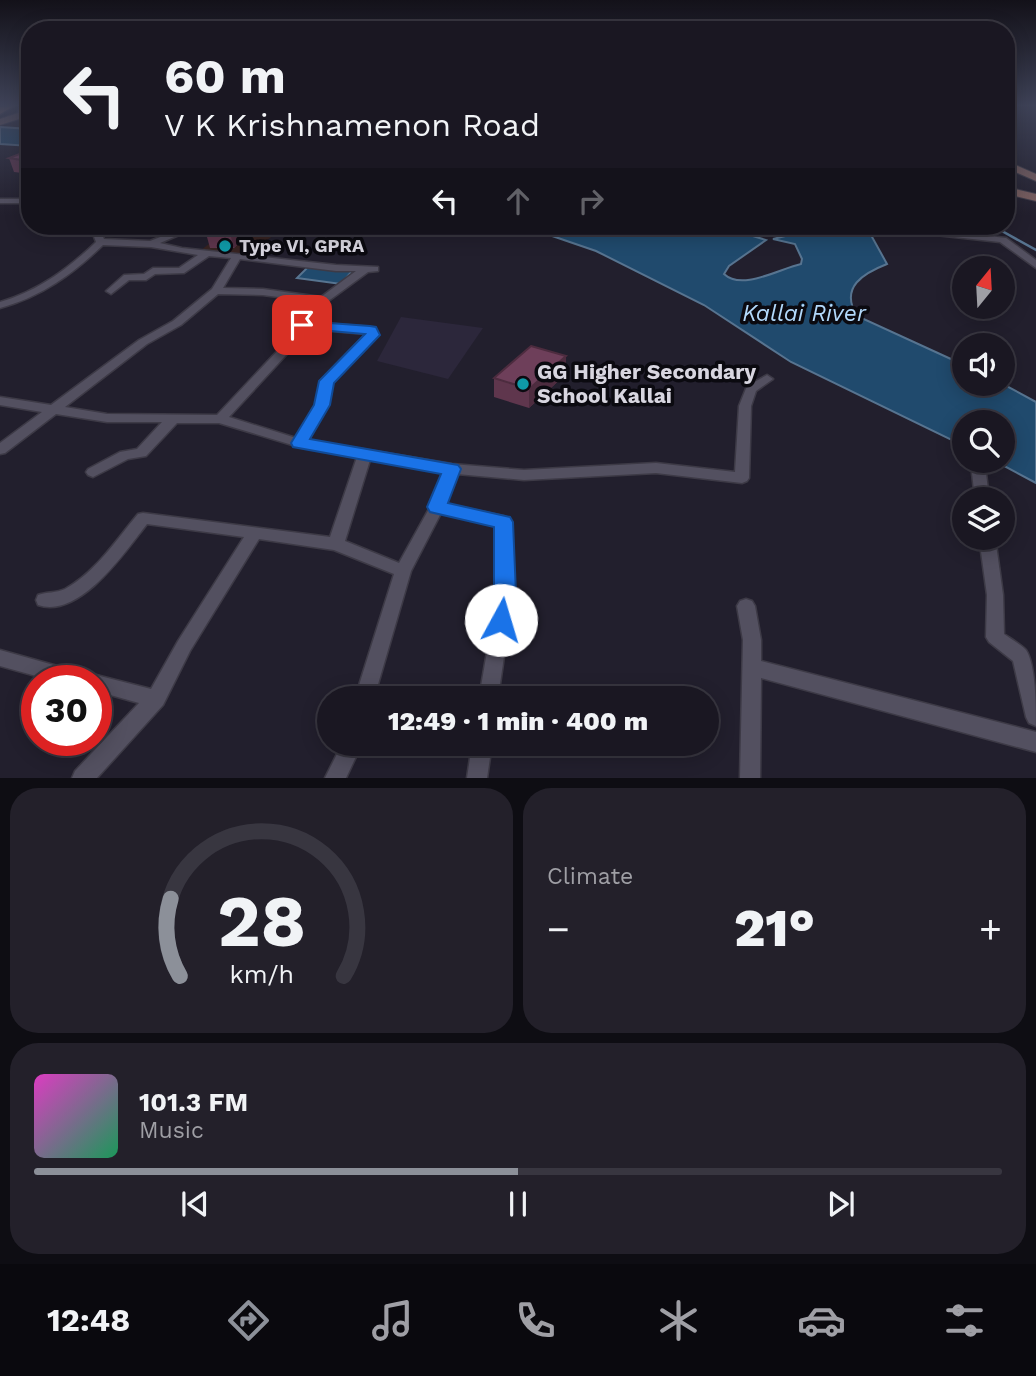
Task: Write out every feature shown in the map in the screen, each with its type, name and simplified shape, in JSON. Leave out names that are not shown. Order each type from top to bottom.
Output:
[{"type":"street","points":[[1015,168],[1036,178]]},
{"type":"street","points":[[1015,192],[1036,198]]},
{"type":"street","points":[[0,201],[21,201]]},
{"type":"street","points":[[98,235],[101,242]]},
{"type":"street","points":[[151,244],[174,235]]},
{"type":"street","points":[[957,235],[1003,240],[1036,265]]},
{"type":"street","points":[[0,305],[45,288],[65,275],[101,242],[151,244],[182,251],[370,269],[323,300],[302,325],[370,330],[372,335],[326,381],[322,405],[299,443]]},
{"type":"street","points":[[111,291],[127,277],[146,277],[153,271],[181,271],[207,253]]},
{"type":"street","points":[[0,450],[143,342],[177,323],[216,291],[237,256]]},
{"type":"street","points":[[216,291],[263,292],[323,300]]},
{"type":"street","points":[[220,419],[307,326]]},
{"type":"street","points":[[0,401],[107,418],[220,419],[299,443],[452,469],[524,475],[656,468],[741,478],[745,407],[751,389],[767,379]]},
{"type":"street","points":[[93,472],[125,455],[141,453],[173,419]]},
{"type":"street","points":[[336,544],[365,456]]},
{"type":"street","points":[[369,686],[403,571],[437,507],[452,469]]},
{"type":"street","points":[[979,473],[981,487]]},
{"type":"street","points":[[437,507],[503,522],[505,594],[491,686]]},
{"type":"street","points":[[44,600],[54,602],[81,588],[125,542],[143,517],[336,544],[403,571]]},
{"type":"street","points":[[82,778],[156,699],[184,646],[255,533]]},
{"type":"street","points":[[989,550],[995,595],[995,637],[1021,657],[1036,717]]},
{"type":"street","points":[[746,606],[752,640],[750,778]]},
{"type":"street","points":[[0,658],[26,665]]},
{"type":"street","points":[[751,667],[1036,742]]},
{"type":"street","points":[[112,687],[156,699]]},
{"type":"street","points":[[334,778],[346,756]]},
{"type":"street","points":[[477,778],[480,756]]},
{"type":"shaded area","points":[[220,235],[274,235],[246,255],[200,251]]},
{"type":"shaded area","points":[[401,317],[483,328],[448,379],[377,361]]},
{"type":"water","points":[[0,142],[21,142],[21,145]]},
{"type":"water","name":"Kallai River","points":[[549,235],[750,235],[766,240],[729,266],[724,274],[732,279],[750,280],[801,264],[802,259],[795,244],[773,239],[790,235],[871,235],[887,264],[857,282],[851,297],[857,316],[952,360],[952,396],[1015,396],[1015,391],[1036,402],[1036,483],[1015,472],[1015,410],[952,410],[952,440],[791,362],[704,305],[596,251]]},
{"type":"water","points":[[310,265],[353,270],[341,284],[297,278]]},
{"type":"building","points":[[21,153],[21,160],[9,158]]},
{"type":"building","points":[[531,346],[566,356],[529,389],[494,378]]},
{"type":"waterway","points":[[1009,235],[1036,250]]},
{"type":"place","name":"Type VI, GPRA","points":[[225,246]]},
{"type":"place","name":"GG Higher Secondary School Kallai","points":[[523,384]]},
{"type":"route","points":[[302,325],[370,330],[372,335],[326,381],[322,405],[299,443],[452,469],[437,507],[503,522],[505,594],[501,620]]}]
